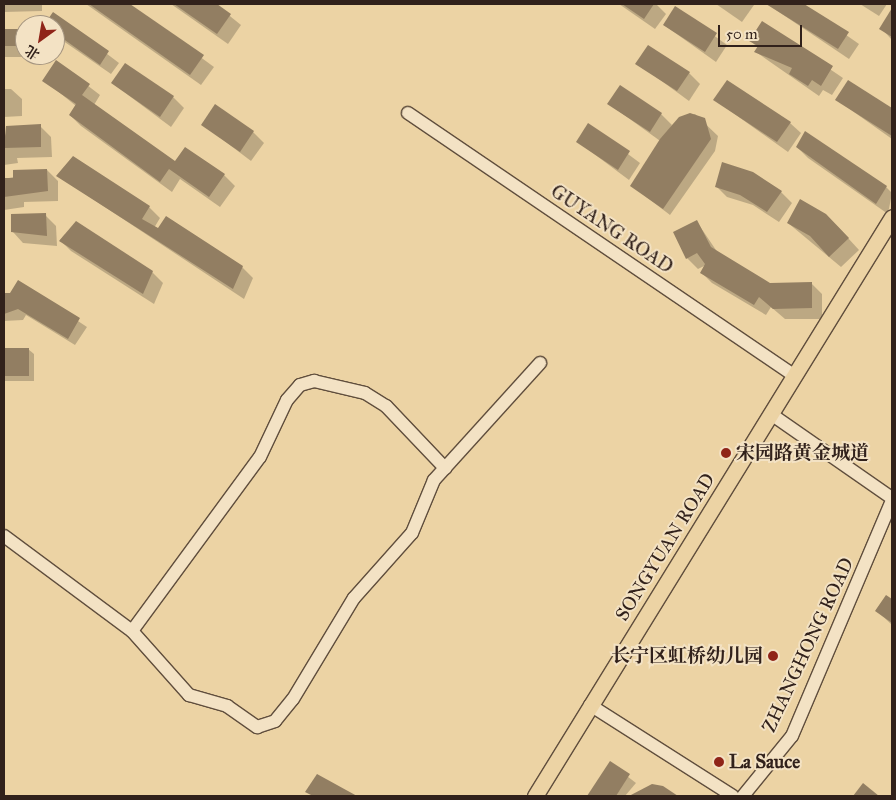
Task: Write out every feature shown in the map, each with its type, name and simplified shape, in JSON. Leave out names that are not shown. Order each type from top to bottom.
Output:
[{"type":"main road","name":"SONGYUAN ROAD","points":[[535,796],[892,217]]},
{"type":"street","name":"GUYANG ROAD","points":[[408,113],[795,376]]},
{"type":"street","points":[[4,536],[132,631],[188,695],[227,706],[257,727],[274,721],[354,598],[412,533],[434,480],[540,363]]},
{"type":"street","points":[[132,631],[260,458],[287,400],[300,385],[314,381],[365,393],[386,406],[445,468]]},
{"type":"street","points":[[771,414],[892,499]]},
{"type":"street","name":"ZHANGHONG ROAD","points":[[743,796],[792,736],[892,499]]},
{"type":"street","points":[[590,705],[733,796]]},
{"type":"building","points":[[89,4],[130,4],[204,55],[190,75]]},
{"type":"building","points":[[174,4],[217,4],[231,14],[217,34]]},
{"type":"building","points":[[622,4],[654,4],[644,19]]},
{"type":"building","points":[[766,4],[804,4],[849,32],[838,49]]},
{"type":"building","points":[[675,6],[717,33],[705,52],[663,25]]},
{"type":"building","points":[[892,8],[892,37],[879,29]]},
{"type":"building","points":[[65,20],[109,51],[100,65],[65,40]]},
{"type":"building","points":[[762,21],[833,66],[821,86],[812,80],[808,86],[789,74],[792,68],[754,52],[758,46],[749,41]]},
{"type":"building","points":[[4,29],[15,29],[15,46],[4,46]]},
{"type":"building","points":[[648,45],[690,72],[677,91],[635,64]]},
{"type":"building","points":[[125,63],[174,96],[160,117],[111,83]]},
{"type":"building","points":[[53,65],[63,65],[90,84],[82,95],[175,161],[185,147],[225,174],[209,197],[169,169],[160,182],[69,115],[76,104],[42,81]]},
{"type":"building","points":[[727,80],[791,122],[777,142],[713,100]]},
{"type":"building","points":[[848,80],[892,108],[892,136],[835,100]]},
{"type":"building","points":[[620,85],[662,113],[650,132],[607,104]]},
{"type":"building","points":[[215,104],[254,131],[240,152],[201,125]]},
{"type":"building","points":[[690,113],[705,118],[711,139],[663,209],[630,186],[660,139],[679,117]]},
{"type":"building","points":[[588,123],[630,151],[618,170],[576,142]]},
{"type":"building","points":[[41,124],[41,147],[4,148],[6,126]]},
{"type":"building","points":[[805,131],[887,186],[876,204],[796,147]]},
{"type":"building","points":[[73,156],[150,206],[142,219],[158,228],[166,216],[243,266],[233,289],[56,176]]},
{"type":"building","points":[[722,162],[753,172],[782,191],[767,212],[740,195],[715,187]]},
{"type":"building","points":[[47,169],[48,191],[4,197],[4,178],[13,178],[13,170]]},
{"type":"building","points":[[800,199],[826,214],[849,238],[829,257],[810,236],[787,223]]},
{"type":"building","points":[[46,213],[47,236],[11,232],[11,214]]},
{"type":"building","points":[[697,220],[711,247],[770,283],[812,282],[812,308],[773,309],[759,297],[754,305],[700,273],[705,264],[697,253],[686,259],[673,232]]},
{"type":"building","points":[[76,221],[153,271],[143,294],[59,241]]},
{"type":"building","points":[[18,280],[80,318],[68,339],[18,309],[4,314],[4,293],[10,293]]},
{"type":"building","points":[[4,348],[29,348],[29,376],[4,376]]},
{"type":"building","points":[[886,595],[892,599],[892,623],[875,611]]},
{"type":"building","points":[[610,761],[630,774],[616,796],[587,796]]},
{"type":"building","points":[[317,774],[357,796],[313,796],[305,792]]},
{"type":"building","points":[[863,783],[879,796],[853,796]]},
{"type":"building","points":[[652,784],[663,786],[678,796],[629,796]]},
{"type":"place","name":"宋园路黄金城道","points":[[726,453]]},
{"type":"place","name":"长宁区虹桥幼儿园","points":[[773,656]]},
{"type":"place","name":"La Sauce","points":[[719,762]]}]
